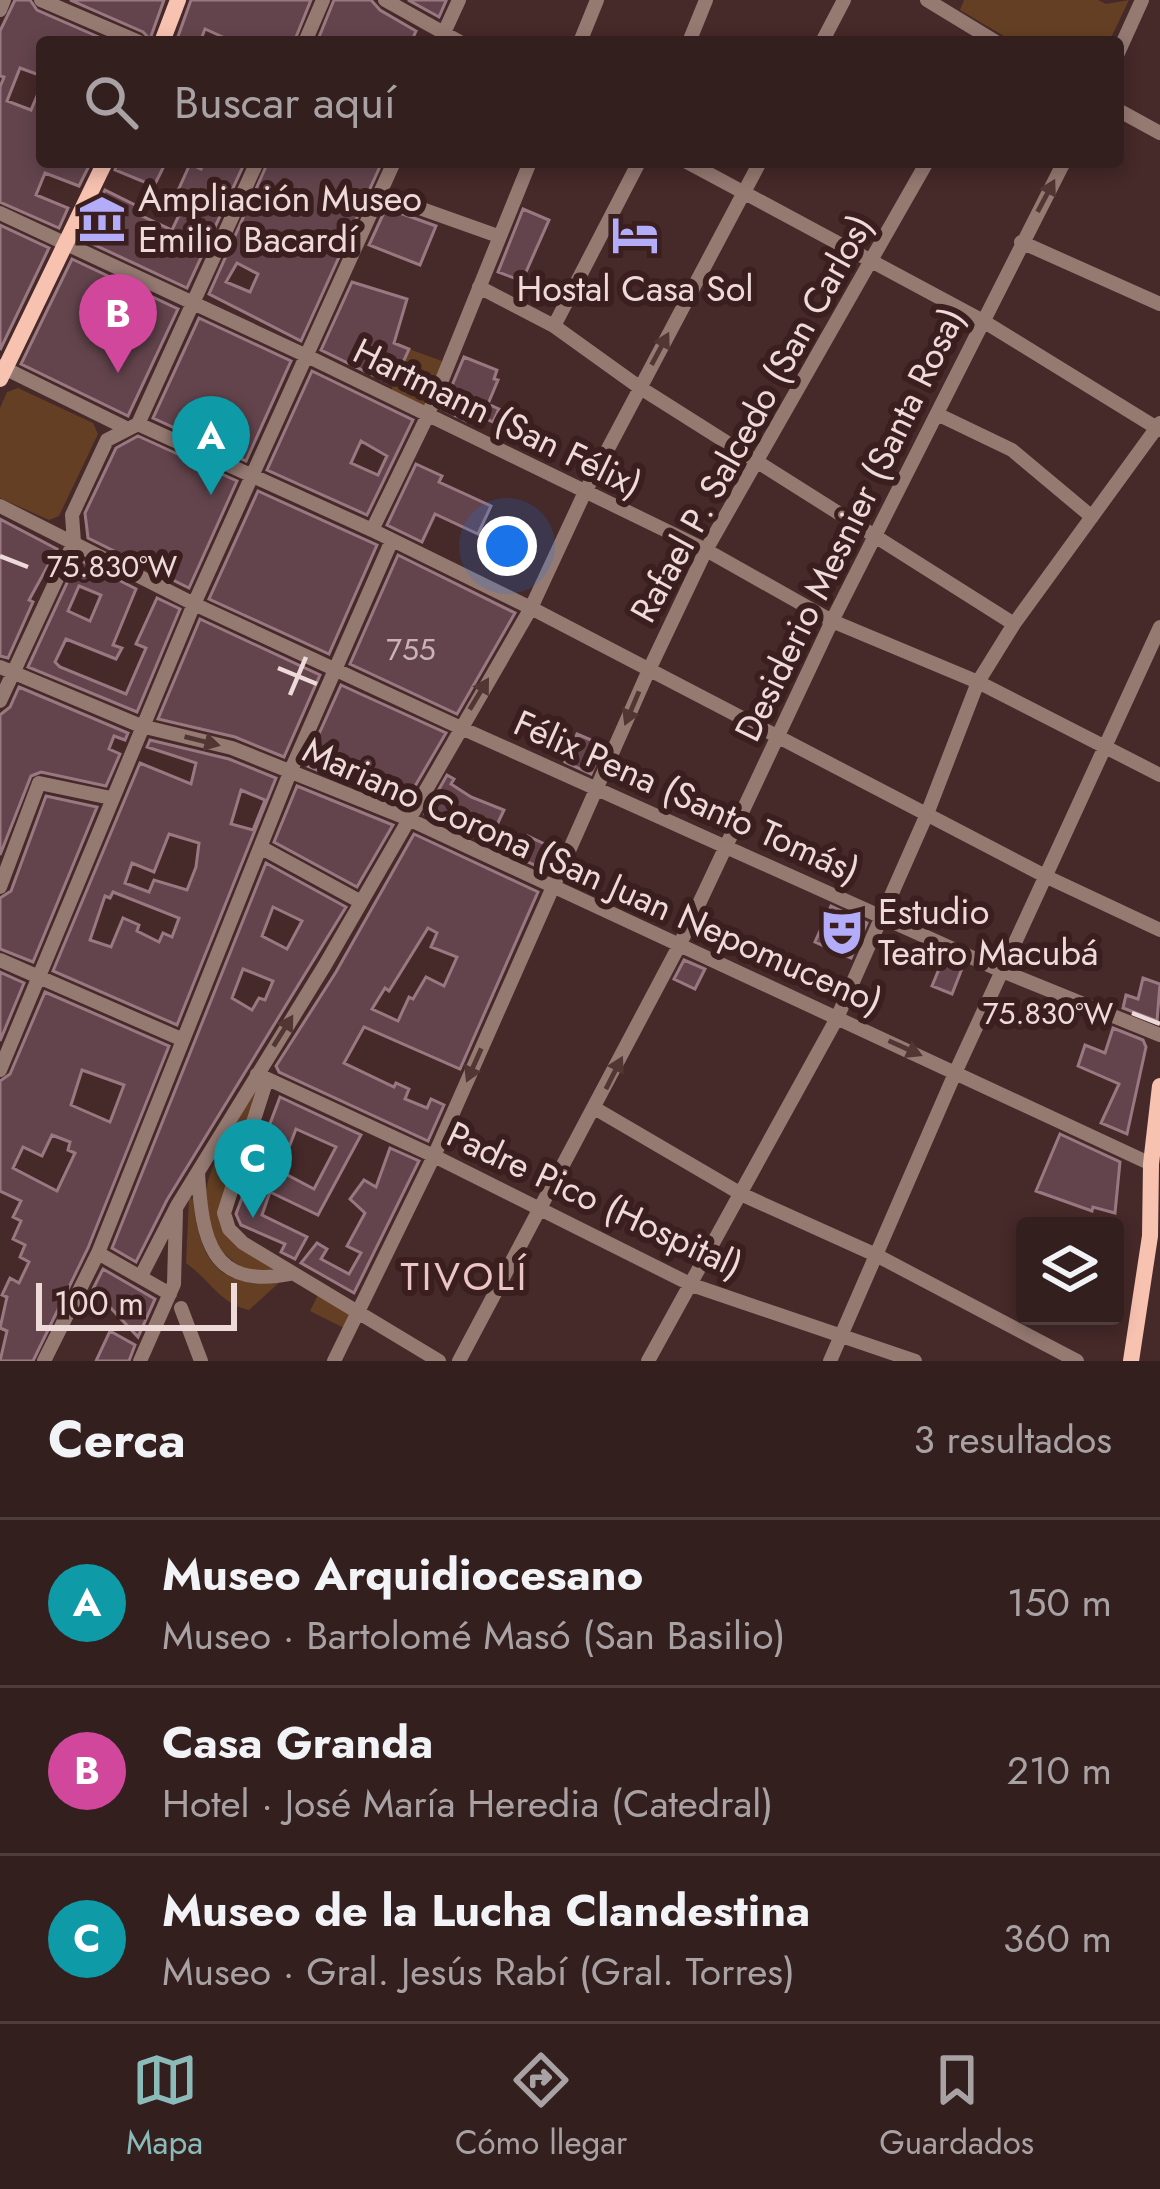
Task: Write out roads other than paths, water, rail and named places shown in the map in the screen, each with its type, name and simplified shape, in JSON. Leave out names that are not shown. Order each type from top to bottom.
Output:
[{"type":"main road","points":[[165,36],[178,0]]},
{"type":"main road","points":[[2,372],[102,168]]},
{"type":"main road","points":[[1131,1361],[1155,1233],[1160,1086]]},
{"type":"street","points":[[0,10],[4,0]]},
{"type":"street","points":[[41,0],[125,36]]},
{"type":"street","points":[[308,36],[323,0]]},
{"type":"street","points":[[385,0],[439,36]]},
{"type":"street","points":[[443,36],[459,0]]},
{"type":"street","points":[[582,36],[597,0]]},
{"type":"street","points":[[691,36],[706,0]]},
{"type":"street","points":[[825,36],[844,0]]},
{"type":"street","points":[[927,0],[983,36]]},
{"type":"street","points":[[1124,40],[1142,0]]},
{"type":"street","points":[[1124,113],[1160,133]]},
{"type":"street","points":[[46,529],[63,526],[107,440],[132,426],[254,168]]},
{"type":"street","points":[[1,1067],[141,726],[309,357],[380,194],[386,168]]},
{"type":"street","points":[[372,530],[427,417],[527,168]]},
{"type":"street","points":[[554,326],[636,168]]},
{"type":"street","points":[[648,1361],[837,1018],[927,814],[978,682],[1014,624],[1159,427],[983,321],[698,168]]},
{"type":"street","points":[[141,1276],[177,1206],[262,1077],[406,818],[531,608],[584,494],[757,168]]},
{"type":"street","name":"Rafael P. Salcedo (San Carlos)","points":[[334,1361],[434,1156],[706,550],[924,168]]},
{"type":"street","name":"Desiderio Mesnier (Santa Rosa)","points":[[459,1361],[680,944],[832,621],[1061,168]]},
{"type":"street","points":[[380,194],[498,236]]},
{"type":"street","name":"Hartmann (San Félix)","points":[[0,213],[309,357],[706,550],[832,621],[978,682],[1160,775]]},
{"type":"street","points":[[1022,242],[1160,304]]},
{"type":"street","points":[[479,287],[554,326],[640,387],[1014,624]]},
{"type":"street","points":[[2,372],[372,530],[1160,931]]},
{"type":"street","points":[[938,414],[1012,450],[1092,517]]},
{"type":"street","name":"Félix Pena (Santo Tomás)","points":[[0,506],[194,604],[460,727],[1002,971],[1160,1035]]},
{"type":"street","points":[[0,701],[7,670],[74,542],[72,515]]},
{"type":"street","points":[[44,1361],[98,1253],[291,770],[392,540]]},
{"type":"street","points":[[830,1361],[956,1071],[1160,627]]},
{"type":"street","name":"Mariano Corona (San Juan Nepomuceno)","points":[[7,670],[141,726],[232,748],[406,818],[956,1071],[1156,1189]]},
{"type":"street","points":[[0,887],[39,783],[111,798]]},
{"type":"street","points":[[262,848],[362,902]]},
{"type":"street","points":[[0,960],[181,1039]]},
{"type":"street","points":[[262,1077],[224,1213],[229,1229],[290,1274],[439,1361]]},
{"type":"street","name":"Padre Pico (Hospital)","points":[[262,1077],[434,1156],[692,1285],[915,1361]]},
{"type":"street","points":[[596,1108],[743,1195],[876,1255],[1077,1361]]},
{"type":"street","points":[[198,1174],[201,1224],[227,1267],[260,1280],[290,1274]]},
{"type":"street","points":[[140,1361],[174,1283],[177,1206]]},
{"type":"street","points":[[98,1253],[170,1294]]},
{"type":"street","points":[[181,1308],[201,1361]]},
{"type":"place","name":"Ampliación Museo Emilio Bacardí","points":[[102,219]]},
{"type":"place","name":"Hostal Casa Sol","points":[[635,235]]},
{"type":"place","name":"Casa Granda","points":[[118,373]]},
{"type":"place","name":"Museo Arquidiocesano","points":[[211,495]]},
{"type":"place","name":"Estudio Teatro Macubá","points":[[842,932]]},
{"type":"place","name":"Museo de la Lucha Clandestina","points":[[253,1218]]},
{"type":"district","name":"TIVOLÍ","points":[[465,1276]]}]
